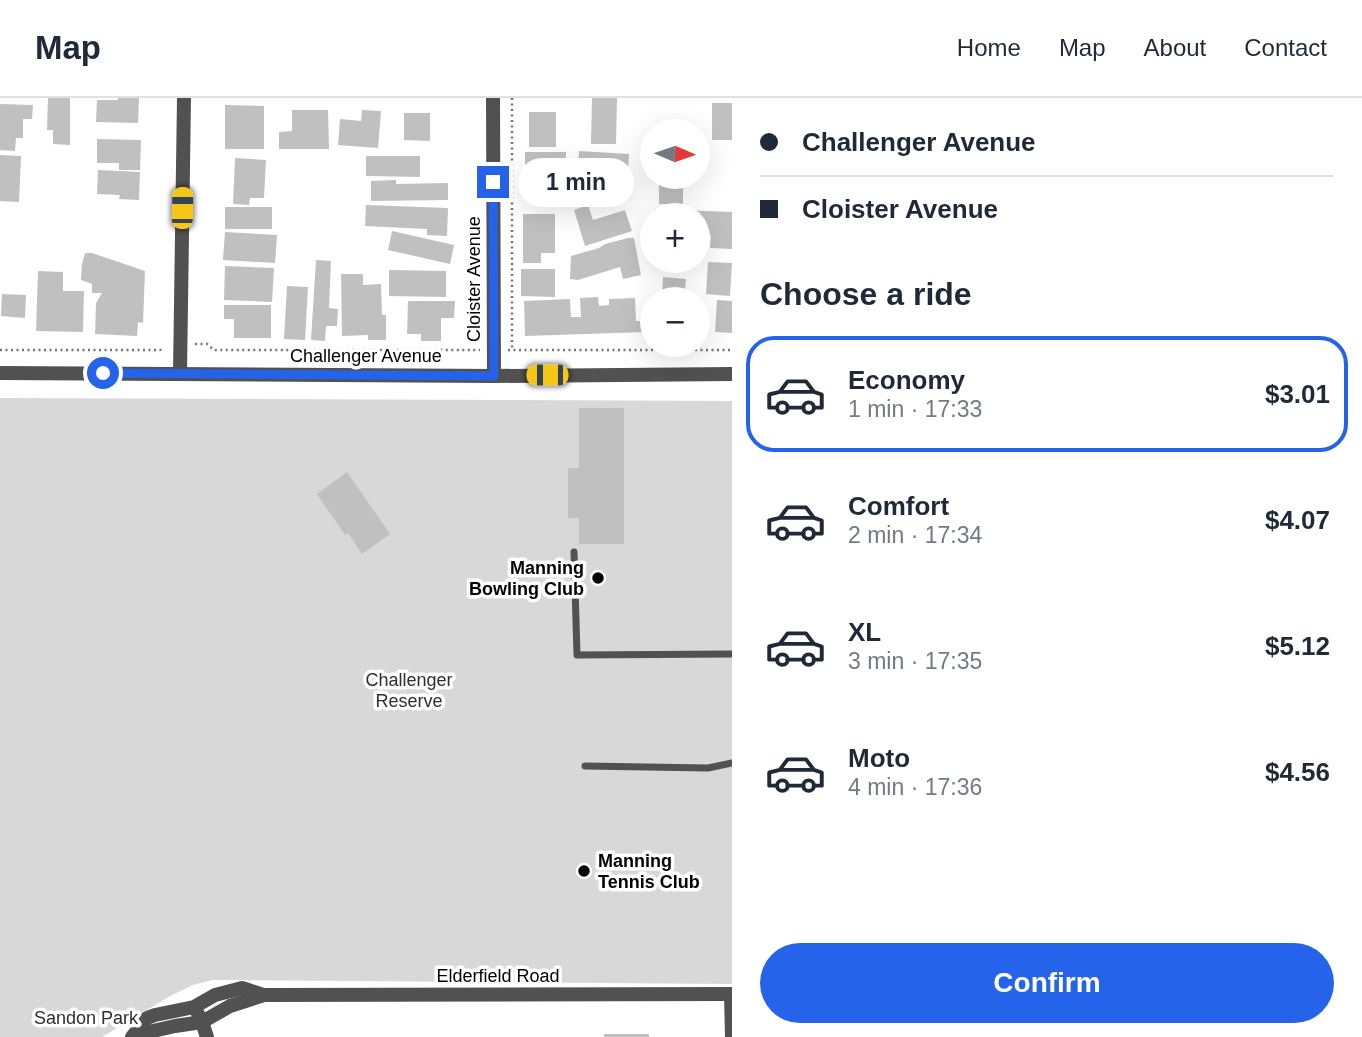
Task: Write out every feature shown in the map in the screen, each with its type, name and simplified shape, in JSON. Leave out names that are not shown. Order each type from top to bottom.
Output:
[{"type":"street","points":[[180,373],[184,98]]},
{"type":"street","name":"Cloister Avenue","points":[[493,98],[494,376]]},
{"type":"street","name":"Challenger Avenue","points":[[0,373],[494,376],[732,374]]},
{"type":"street","name":"Elderfield Road","points":[[133,1036],[148,1018],[155,1014],[194,1007],[215,995],[242,988],[264,995],[731,994]]},
{"type":"street","points":[[731,994],[732,1037]]},
{"type":"street","name":"Elderfield Road","points":[[133,1036],[202,1022],[230,1006],[264,995]]},
{"type":"street","points":[[194,1007],[207,1037]]},
{"type":"lane","points":[[574,552],[577,655],[732,654]]},
{"type":"lane","points":[[585,766],[708,768],[732,763]]},
{"type":"path","points":[[512,98],[512,350]]},
{"type":"path","points":[[0,350],[160,350],[168,346],[207,344],[214,350],[732,350]]},
{"type":"green space","name":"Challenger Reserve","points":[[0,398],[732,401],[732,984],[213,980],[193,985],[170,996],[102,1037],[0,1037]]},
{"type":"building","points":[[48,98],[70,98],[70,145],[53,144],[53,130],[47,130]]},
{"type":"building","points":[[139,98],[138,123],[96,122],[97,100]]},
{"type":"building","points":[[592,98],[617,98],[616,144],[591,144]]},
{"type":"building","points":[[712,103],[732,103],[732,140],[712,140]]},
{"type":"building","points":[[0,104],[33,105],[32,119],[23,119],[23,138],[16,138],[15,151],[0,150]]},
{"type":"building","points":[[225,105],[264,106],[264,149],[225,149]]},
{"type":"building","points":[[292,110],[328,110],[329,149],[279,149],[279,132],[292,131]]},
{"type":"building","points":[[362,110],[381,111],[378,148],[338,145],[340,119],[361,121]]},
{"type":"building","points":[[529,112],[556,112],[556,147],[529,147]]},
{"type":"building","points":[[404,113],[430,113],[430,141],[404,140]]},
{"type":"building","points":[[97,139],[141,140],[140,170],[119,170],[119,163],[97,163]]},
{"type":"building","points":[[579,151],[629,154],[627,188],[593,185],[594,166],[578,165]]},
{"type":"building","points":[[525,152],[566,152],[566,191],[525,191]]},
{"type":"building","points":[[0,155],[21,156],[19,202],[0,201]]},
{"type":"building","points":[[366,156],[420,156],[420,177],[366,176]]},
{"type":"building","points":[[235,158],[266,160],[264,198],[250,198],[249,205],[233,204]]},
{"type":"building","points":[[98,170],[140,172],[139,200],[119,199],[120,195],[97,194]]},
{"type":"building","points":[[396,180],[396,184],[448,183],[448,200],[371,201],[371,181]]},
{"type":"building","points":[[659,189],[683,189],[683,203],[659,203]]},
{"type":"building","points":[[366,205],[448,208],[447,236],[427,235],[427,229],[365,226]]},
{"type":"building","points":[[588,205],[593,220],[625,210],[632,231],[585,246],[574,210]]},
{"type":"building","points":[[225,207],[272,207],[272,229],[225,229]]},
{"type":"building","points":[[710,211],[732,212],[732,249],[710,248]]},
{"type":"building","points":[[523,214],[555,214],[555,253],[541,253],[541,263],[523,263]]},
{"type":"building","points":[[392,231],[454,245],[450,264],[388,250]]},
{"type":"building","points":[[225,232],[277,235],[275,263],[223,260]]},
{"type":"building","points":[[634,238],[641,275],[623,279],[620,267],[578,280],[570,279],[571,256],[605,244]]},
{"type":"building","points":[[85,253],[145,271],[143,323],[138,322],[137,336],[95,334],[96,303],[102,293],[92,293],[92,284],[81,280]]},
{"type":"building","points":[[316,260],[331,261],[329,308],[338,309],[337,326],[326,326],[325,341],[311,340]]},
{"type":"building","points":[[710,262],[732,263],[730,296],[710,294],[710,287],[706,287]]},
{"type":"building","points":[[225,266],[274,268],[272,302],[224,300]]},
{"type":"building","points":[[521,269],[555,269],[555,297],[521,296]]},
{"type":"building","points":[[389,270],[446,271],[446,297],[389,296]]},
{"type":"building","points":[[38,271],[63,272],[63,291],[84,291],[83,332],[36,331]]},
{"type":"building","points":[[341,274],[363,274],[363,285],[381,284],[382,315],[386,315],[386,340],[368,340],[368,335],[342,336]]},
{"type":"building","points":[[663,277],[686,279],[685,287],[663,287]]},
{"type":"building","points":[[287,286],[308,287],[305,340],[284,339]]},
{"type":"building","points":[[2,294],[26,295],[25,318],[1,316]]},
{"type":"building","points":[[598,297],[599,306],[609,305],[609,299],[635,298],[636,321],[640,321],[640,332],[525,336],[524,301],[570,299],[571,317],[581,317],[580,298]]},
{"type":"building","points":[[717,300],[732,301],[732,333],[715,332]]},
{"type":"building","points":[[408,301],[455,301],[454,318],[441,318],[441,341],[421,341],[421,334],[407,334]]},
{"type":"building","points":[[224,305],[271,305],[271,338],[234,338],[234,319],[224,319]]},
{"type":"building","points":[[579,408],[624,408],[624,544],[579,544],[579,518],[568,518],[568,468],[579,468]]},
{"type":"building","points":[[347,472],[390,534],[362,554],[348,533],[345,535],[317,494]]},
{"type":"building","points":[[604,1034],[649,1034],[649,1037],[604,1037]]},
{"type":"place","name":"Manning Bowling Club","points":[[598,578]]},
{"type":"place","name":"Manning Tennis Club","points":[[584,871]]},
{"type":"route","points":[[103,373],[494,376],[493,182]]},
{"type":"park label","name":"Sandon Park","points":[[86,1018]]}]
